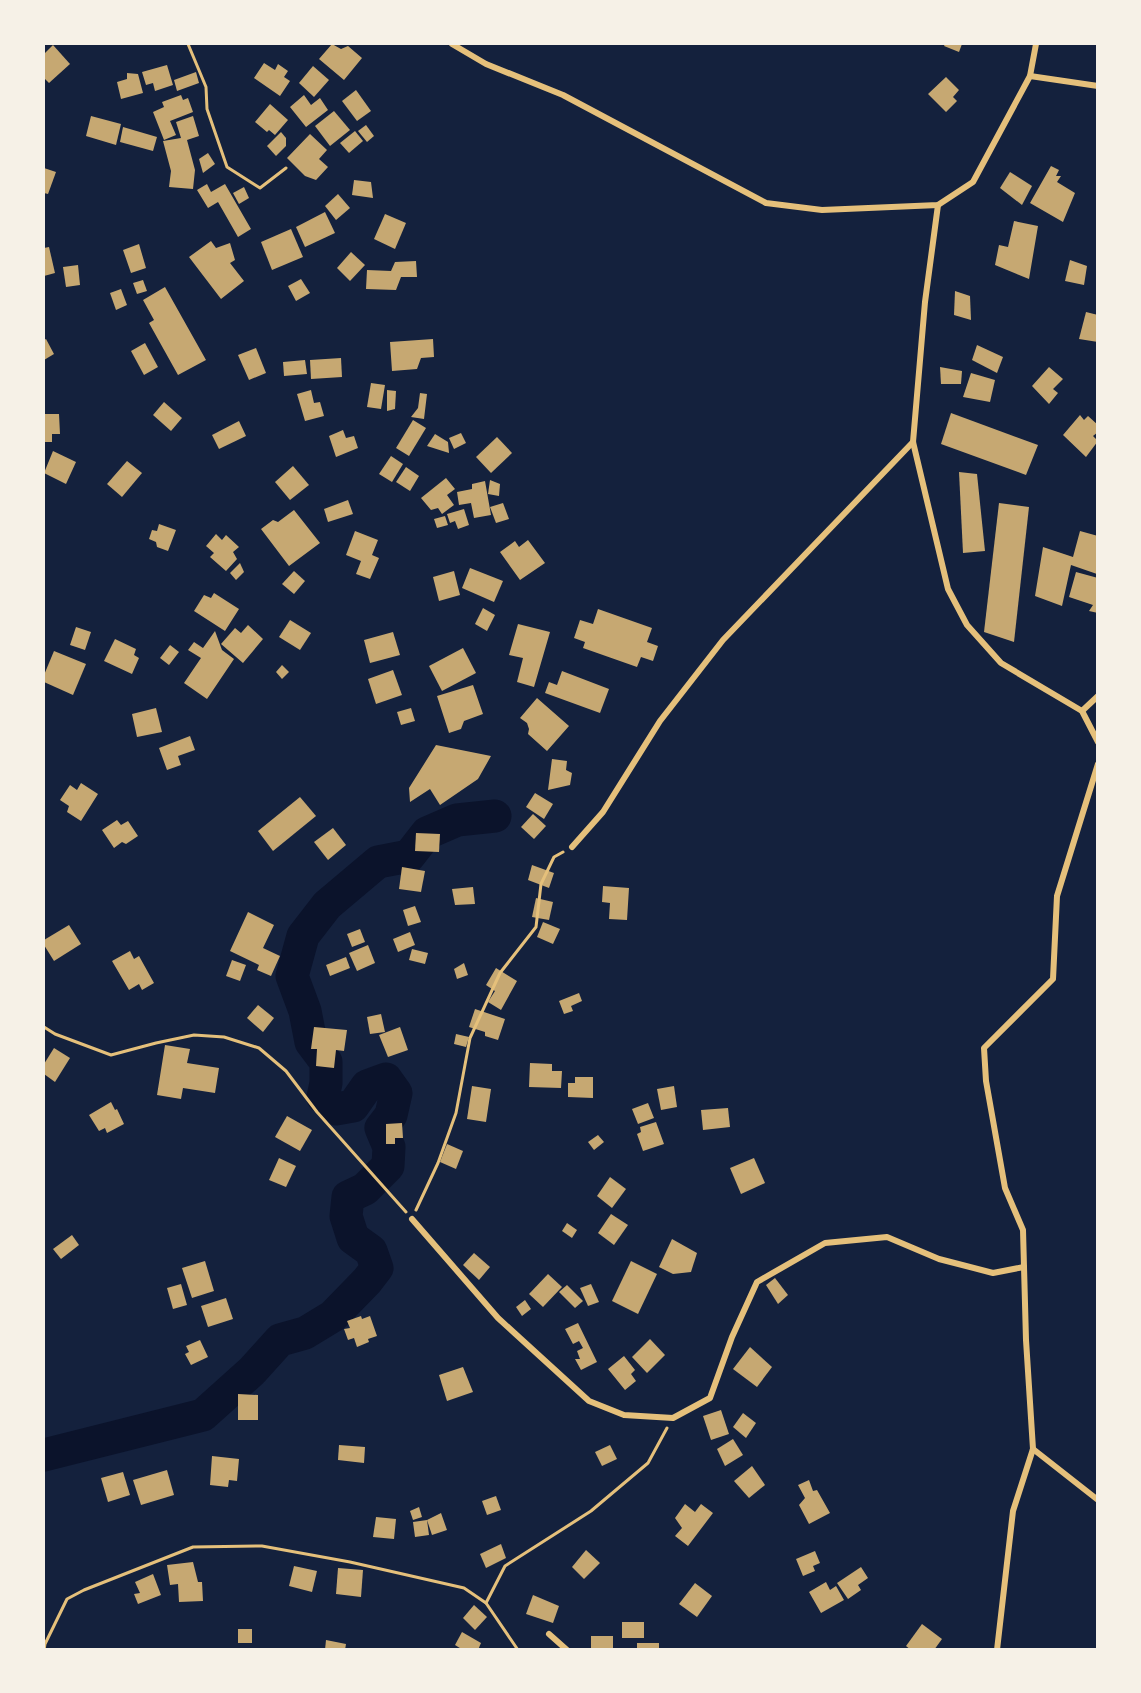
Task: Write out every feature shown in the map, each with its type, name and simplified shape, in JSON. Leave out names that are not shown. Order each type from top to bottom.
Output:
[{"type":"street","points":[[452,44],[486,64],[563,95],[766,203],[822,210],[938,206],[973,182],[1030,76],[1036,44]]},
{"type":"street","points":[[1030,76],[1098,86]]},
{"type":"street","points":[[938,206],[925,302],[913,442],[948,589],[967,625],[1001,663],[1082,711],[1098,742]]},
{"type":"street","points":[[572,847],[603,812],[660,721],[723,640],[913,442]]},
{"type":"street","points":[[1082,711],[1098,696]]},
{"type":"street","points":[[997,1650],[1014,1511],[1033,1449],[1026,1340],[1023,1230],[1005,1188],[986,1082],[984,1048],[1053,979],[1057,896],[1098,764]]},
{"type":"street","points":[[412,1219],[498,1318],[589,1401],[624,1415],[672,1418],[710,1398],[732,1337],[757,1282],[825,1243],[887,1237],[939,1259],[993,1273],[1024,1267]]},
{"type":"street","points":[[1033,1449],[1098,1500]]},
{"type":"street","points":[[549,1634],[567,1650]]},
{"type":"path","points":[[188,44],[206,87],[207,109],[227,167],[260,188],[285,168]]},
{"type":"path","points":[[44,1027],[55,1034],[111,1055],[194,1035],[224,1037],[259,1048],[286,1071],[317,1112],[412,1219],[438,1163],[456,1113],[470,1038],[500,973],[536,927],[542,884],[554,856],[572,847]]},
{"type":"path","points":[[486,1603],[505,1566],[591,1511],[648,1463],[672,1418]]},
{"type":"path","points":[[44,1650],[67,1599],[84,1590],[193,1547],[262,1546],[351,1562],[464,1588],[486,1603],[518,1650]]},
{"type":"building","points":[[332,44],[341,49],[348,46],[362,58],[344,80],[319,59]]},
{"type":"building","points":[[945,44],[962,44],[959,52],[944,46]]},
{"type":"building","points":[[53,45],[70,64],[49,83],[44,78],[44,54]]},
{"type":"building","points":[[264,63],[275,70],[278,64],[288,71],[284,77],[290,81],[280,96],[254,78]]},
{"type":"building","points":[[167,65],[173,85],[155,91],[153,83],[146,85],[142,72]]},
{"type":"building","points":[[313,66],[329,80],[314,97],[299,83]]},
{"type":"building","points":[[196,72],[199,83],[177,91],[174,80]]},
{"type":"building","points":[[127,73],[138,74],[143,93],[121,99],[117,82],[127,79]]},
{"type":"building","points":[[946,77],[959,90],[953,97],[957,101],[946,112],[928,94]]},
{"type":"building","points":[[356,90],[371,111],[357,121],[342,101]]},
{"type":"building","points":[[181,95],[183,100],[188,98],[193,112],[170,121],[176,135],[164,140],[153,112],[164,107],[162,102]]},
{"type":"building","points":[[304,95],[311,105],[320,98],[328,110],[306,127],[290,107]]},
{"type":"building","points":[[270,104],[288,120],[275,135],[269,130],[267,132],[255,122]]},
{"type":"building","points":[[334,111],[350,130],[330,146],[315,126]]},
{"type":"building","points":[[91,116],[121,124],[116,145],[86,136]]},
{"type":"building","points":[[193,116],[199,136],[187,140],[195,170],[193,189],[169,187],[171,171],[163,141],[181,138],[176,122]]},
{"type":"building","points":[[366,125],[374,136],[367,142],[358,131]]},
{"type":"building","points":[[123,127],[157,137],[153,151],[120,142]]},
{"type":"building","points":[[355,131],[363,141],[349,153],[340,143]]},
{"type":"building","points":[[281,132],[286,138],[286,146],[276,156],[267,146]]},
{"type":"building","points":[[310,134],[327,150],[319,159],[328,167],[316,180],[305,176],[287,158]]},
{"type":"building","points":[[208,153],[215,164],[203,173],[199,159]]},
{"type":"building","points":[[1051,166],[1059,170],[1056,176],[1061,176],[1057,182],[1075,193],[1063,222],[1030,203]]},
{"type":"building","points":[[44,168],[56,172],[48,194],[44,193]]},
{"type":"building","points":[[1010,172],[1032,186],[1022,205],[1000,188]]},
{"type":"building","points":[[354,180],[371,182],[373,198],[352,195]]},
{"type":"building","points":[[207,184],[211,192],[225,184],[251,229],[238,237],[218,202],[208,208],[197,190]]},
{"type":"building","points":[[244,187],[249,198],[239,204],[233,193]]},
{"type":"building","points":[[338,194],[350,208],[336,220],[325,206]]},
{"type":"building","points":[[325,212],[335,233],[305,247],[296,227]]},
{"type":"building","points":[[385,214],[406,223],[395,249],[374,239]]},
{"type":"building","points":[[1014,221],[1038,226],[1029,279],[995,265],[999,245],[1008,247]]},
{"type":"building","points":[[291,229],[303,257],[272,270],[261,242]]},
{"type":"building","points":[[211,241],[216,248],[230,243],[235,260],[230,263],[244,281],[221,299],[189,257]]},
{"type":"building","points":[[139,244],[146,268],[131,273],[123,250]]},
{"type":"building","points":[[49,247],[55,273],[44,276],[44,248]]},
{"type":"building","points":[[351,252],[365,265],[350,281],[337,268]]},
{"type":"building","points":[[1070,260],[1087,266],[1084,285],[1065,281]]},
{"type":"building","points":[[416,261],[417,277],[401,277],[396,290],[366,289],[367,270],[391,271],[395,262]]},
{"type":"building","points":[[78,265],[80,285],[66,287],[63,267]]},
{"type":"building","points":[[301,279],[310,293],[296,301],[288,286]]},
{"type":"building","points":[[143,280],[147,291],[137,294],[133,283]]},
{"type":"building","points":[[165,287],[206,360],[178,375],[149,323],[154,320],[143,300]]},
{"type":"building","points":[[121,289],[127,305],[116,310],[110,293]]},
{"type":"building","points":[[955,291],[970,296],[971,320],[954,315]]},
{"type":"building","points":[[1086,312],[1098,315],[1098,342],[1079,339]]},
{"type":"building","points":[[46,339],[54,354],[44,360],[44,340]]},
{"type":"building","points":[[433,339],[434,357],[421,358],[417,369],[392,371],[390,342]]},
{"type":"building","points":[[145,343],[158,367],[144,375],[131,351]]},
{"type":"building","points":[[977,345],[1003,357],[997,373],[972,360]]},
{"type":"building","points":[[256,348],[266,373],[249,380],[238,355]]},
{"type":"building","points":[[341,358],[342,377],[311,379],[310,360]]},
{"type":"building","points":[[305,360],[307,374],[284,376],[283,362]]},
{"type":"building","points":[[940,367],[962,371],[961,384],[941,384]]},
{"type":"building","points":[[1049,367],[1063,379],[1053,389],[1058,393],[1049,404],[1032,386]]},
{"type":"building","points":[[971,373],[995,380],[990,402],[963,397]]},
{"type":"building","points":[[371,383],[385,385],[381,409],[367,407]]},
{"type":"building","points":[[311,390],[314,403],[320,402],[324,416],[305,421],[297,394]]},
{"type":"building","points":[[387,390],[396,391],[395,409],[387,411]]},
{"type":"building","points":[[420,393],[427,394],[424,419],[411,417],[418,408]]},
{"type":"building","points":[[164,402],[182,418],[171,431],[153,415]]},
{"type":"building","points":[[951,413],[1038,445],[1026,475],[941,444]]},
{"type":"building","points":[[44,414],[59,414],[60,434],[52,434],[52,442],[44,442]]},
{"type":"building","points":[[1080,415],[1084,420],[1088,416],[1098,425],[1098,432],[1093,436],[1098,441],[1086,457],[1063,435]]},
{"type":"building","points":[[413,420],[426,428],[409,456],[396,448]]},
{"type":"building","points":[[239,421],[246,436],[219,449],[212,435]]},
{"type":"building","points":[[343,430],[346,438],[354,436],[358,448],[336,457],[329,436]]},
{"type":"building","points":[[461,433],[466,443],[454,449],[449,438]]},
{"type":"building","points":[[435,434],[448,442],[449,453],[427,446]]},
{"type":"building","points":[[497,437],[512,453],[491,473],[476,457]]},
{"type":"building","points":[[53,451],[76,462],[66,484],[44,473]]},
{"type":"building","points":[[391,456],[403,464],[392,482],[379,474]]},
{"type":"building","points":[[127,461],[142,473],[122,497],[107,484]]},
{"type":"building","points":[[293,466],[309,485],[290,500],[275,482]]},
{"type":"building","points":[[406,467],[419,476],[410,491],[396,482]]},
{"type":"building","points":[[959,472],[977,474],[985,551],[963,553]]},
{"type":"building","points":[[446,478],[455,489],[447,495],[454,505],[442,514],[438,508],[431,510],[421,498]]},
{"type":"building","points":[[490,480],[500,484],[499,496],[488,494]]},
{"type":"building","points":[[485,481],[491,515],[474,518],[471,503],[459,505],[457,492],[472,489],[472,484]]},
{"type":"building","points":[[348,500],[353,514],[328,522],[324,509]]},
{"type":"building","points":[[503,503],[509,519],[496,523],[490,507]]},
{"type":"building","points":[[999,503],[1029,507],[1014,642],[984,632]]},
{"type":"building","points":[[464,509],[469,525],[458,529],[455,521],[450,523],[447,514]]},
{"type":"building","points":[[294,510],[320,543],[289,566],[261,529],[273,520],[278,522]]},
{"type":"building","points":[[445,516],[448,525],[437,528],[434,519]]},
{"type":"building","points":[[159,524],[176,530],[168,551],[157,547],[156,542],[149,539],[152,530],[157,531]]},
{"type":"building","points":[[355,531],[378,540],[372,555],[379,558],[370,579],[356,574],[361,561],[346,555]]},
{"type":"building","points":[[1080,531],[1098,536],[1097,574],[1071,565],[1062,606],[1035,596],[1043,547],[1073,557]]},
{"type":"building","points":[[216,534],[222,540],[226,535],[239,547],[233,552],[237,559],[226,571],[210,557],[214,553],[206,546]]},
{"type":"building","points":[[528,540],[545,563],[520,580],[500,552],[515,541],[519,547]]},
{"type":"building","points":[[240,563],[244,572],[236,580],[230,573]]},
{"type":"building","points":[[470,568],[503,581],[494,602],[462,588]]},
{"type":"building","points":[[294,571],[305,581],[294,594],[282,584]]},
{"type":"building","points":[[454,571],[460,595],[439,601],[433,577]]},
{"type":"building","points":[[1076,572],[1098,578],[1098,613],[1089,611],[1093,605],[1069,597]]},
{"type":"building","points":[[214,593],[239,609],[225,631],[194,611],[204,595],[211,598]]},
{"type":"building","points":[[483,608],[495,615],[487,631],[475,624]]},
{"type":"building","points":[[598,609],[652,628],[647,642],[658,646],[653,661],[641,657],[637,667],[583,648],[585,642],[574,638],[580,620],[593,624]]},
{"type":"building","points":[[290,620],[311,633],[300,650],[279,637]]},
{"type":"building","points":[[518,624],[550,632],[534,687],[517,682],[523,658],[509,655]]},
{"type":"building","points":[[248,625],[263,639],[243,663],[221,644],[235,628],[241,633]]},
{"type":"building","points":[[76,627],[91,632],[85,650],[70,645]]},
{"type":"building","points":[[215,631],[222,650],[234,659],[207,699],[184,683],[201,658],[188,650],[194,642],[203,648]]},
{"type":"building","points":[[393,632],[400,655],[370,663],[364,640]]},
{"type":"building","points":[[115,639],[136,649],[134,655],[139,658],[132,674],[104,661]]},
{"type":"building","points":[[170,645],[179,652],[169,665],[160,658]]},
{"type":"building","points":[[463,648],[476,673],[442,691],[429,666]]},
{"type":"building","points":[[54,651],[86,664],[73,695],[44,682],[44,675]]},
{"type":"building","points":[[282,665],[289,672],[282,679],[276,672]]},
{"type":"building","points":[[393,670],[402,695],[376,704],[368,679]]},
{"type":"building","points":[[562,671],[609,689],[600,713],[545,693],[549,682],[557,685]]},
{"type":"building","points":[[473,685],[483,714],[464,721],[461,729],[449,733],[437,696]]},
{"type":"building","points":[[537,698],[569,726],[547,751],[528,734],[527,723],[520,718]]},
{"type":"building","points":[[156,708],[162,732],[137,737],[132,714]]},
{"type":"building","points":[[411,708],[415,721],[401,725],[397,712]]},
{"type":"building","points":[[190,736],[195,750],[178,756],[181,765],[167,770],[159,748]]},
{"type":"building","points":[[436,745],[491,756],[478,779],[440,805],[430,789],[410,802],[409,788]]},
{"type":"building","points":[[552,759],[567,761],[566,770],[572,773],[570,785],[548,790]]},
{"type":"building","points":[[81,783],[98,794],[81,821],[67,812],[69,806],[60,800],[70,785],[77,790]]},
{"type":"building","points":[[535,793],[553,804],[544,819],[526,807]]},
{"type":"building","points":[[300,797],[316,816],[273,851],[258,831]]},
{"type":"building","points":[[533,814],[546,826],[534,839],[521,827]]},
{"type":"building","points":[[117,820],[121,825],[128,821],[138,836],[114,848],[102,830]]},
{"type":"building","points":[[333,828],[346,845],[328,860],[314,842]]},
{"type":"building","points":[[416,833],[440,834],[439,852],[415,851]]},
{"type":"building","points":[[532,865],[554,873],[549,888],[528,880]]},
{"type":"building","points":[[402,867],[425,871],[421,892],[399,889]]},
{"type":"building","points":[[603,886],[629,888],[627,920],[609,919],[610,903],[602,902]]},
{"type":"building","points":[[473,887],[475,904],[455,905],[452,889]]},
{"type":"building","points":[[536,898],[553,902],[549,920],[532,917]]},
{"type":"building","points":[[415,906],[421,922],[408,926],[403,910]]},
{"type":"building","points":[[248,912],[274,925],[263,948],[280,956],[271,976],[257,970],[259,965],[230,951]]},
{"type":"building","points":[[543,922],[560,929],[553,944],[537,937]]},
{"type":"building","points":[[69,925],[81,944],[54,961],[44,945],[44,940]]},
{"type":"building","points":[[360,929],[365,942],[352,947],[347,934]]},
{"type":"building","points":[[410,932],[415,945],[398,952],[393,939]]},
{"type":"building","points":[[368,945],[375,963],[357,971],[349,953]]},
{"type":"building","points":[[412,949],[428,953],[425,964],[409,960]]},
{"type":"building","points":[[130,951],[134,959],[139,956],[154,983],[142,990],[139,984],[129,990],[112,961]]},
{"type":"building","points":[[346,957],[350,968],[330,976],[326,965]]},
{"type":"building","points":[[232,960],[246,965],[240,981],[226,976]]},
{"type":"building","points":[[464,963],[468,975],[457,979],[454,969]]},
{"type":"building","points":[[496,968],[517,981],[501,1010],[488,1002],[495,991],[486,985]]},
{"type":"building","points":[[579,993],[582,1001],[571,1006],[573,1011],[564,1014],[559,1001]]},
{"type":"building","points":[[258,1005],[274,1018],[263,1032],[247,1018]]},
{"type":"building","points":[[475,1009],[505,1019],[498,1040],[485,1036],[485,1032],[469,1027]]},
{"type":"building","points":[[381,1014],[385,1032],[370,1034],[367,1017]]},
{"type":"building","points":[[314,1027],[347,1030],[344,1051],[336,1050],[334,1068],[316,1066],[317,1049],[311,1049]]},
{"type":"building","points":[[400,1027],[408,1050],[388,1057],[379,1035]]},
{"type":"building","points":[[456,1034],[469,1037],[466,1047],[454,1044]]},
{"type":"building","points":[[165,1045],[190,1049],[187,1063],[219,1068],[215,1093],[183,1088],[181,1099],[157,1095]]},
{"type":"building","points":[[54,1048],[70,1058],[55,1082],[44,1074],[44,1064]]},
{"type":"building","points":[[530,1063],[552,1064],[552,1071],[562,1071],[561,1088],[529,1087]]},
{"type":"building","points":[[575,1077],[593,1077],[593,1098],[568,1097],[568,1083],[575,1083]]},
{"type":"building","points":[[472,1086],[491,1089],[486,1122],[467,1119]]},
{"type":"building","points":[[674,1086],[677,1107],[661,1110],[657,1089]]},
{"type":"building","points":[[111,1102],[124,1124],[107,1133],[105,1128],[99,1131],[89,1115]]},
{"type":"building","points":[[648,1103],[654,1118],[638,1124],[632,1109]]},
{"type":"building","points":[[728,1108],[730,1127],[703,1130],[701,1110]]},
{"type":"building","points":[[287,1116],[312,1130],[300,1151],[275,1137]]},
{"type":"building","points":[[656,1122],[664,1144],[643,1151],[637,1134],[641,1132],[640,1127]]},
{"type":"building","points":[[402,1123],[403,1138],[395,1138],[395,1144],[386,1144],[386,1124]]},
{"type":"building","points":[[598,1135],[604,1142],[594,1150],[588,1142]]},
{"type":"building","points":[[447,1144],[463,1151],[456,1169],[440,1162]]},
{"type":"building","points":[[279,1158],[296,1166],[286,1187],[269,1180]]},
{"type":"building","points":[[754,1158],[765,1183],[741,1194],[730,1168]]},
{"type":"building","points":[[610,1177],[626,1189],[612,1208],[597,1196]]},
{"type":"building","points":[[611,1214],[628,1225],[614,1245],[598,1233]]},
{"type":"building","points":[[567,1223],[577,1230],[572,1238],[562,1231]]},
{"type":"building","points":[[72,1235],[79,1245],[61,1259],[53,1249]]},
{"type":"building","points":[[672,1239],[697,1253],[691,1272],[673,1274],[659,1267]]},
{"type":"building","points":[[474,1253],[490,1267],[479,1280],[463,1265]]},
{"type":"building","points":[[205,1261],[214,1291],[192,1298],[182,1268]]},
{"type":"building","points":[[631,1261],[657,1274],[638,1314],[612,1301]]},
{"type":"building","points":[[548,1274],[562,1287],[543,1307],[529,1294]]},
{"type":"building","points":[[775,1278],[788,1295],[778,1304],[766,1285]]},
{"type":"building","points":[[181,1284],[187,1305],[173,1309],[167,1288]]},
{"type":"building","points":[[591,1284],[599,1302],[588,1306],[580,1288]]},
{"type":"building","points":[[567,1285],[583,1301],[575,1308],[559,1292]]},
{"type":"building","points":[[226,1298],[233,1319],[208,1327],[201,1306]]},
{"type":"building","points":[[525,1300],[531,1309],[522,1316],[516,1307]]},
{"type":"building","points":[[361,1316],[362,1319],[370,1316],[377,1336],[357,1347],[354,1338],[348,1340],[344,1329],[350,1328],[347,1321]]},
{"type":"building","points":[[578,1323],[597,1362],[581,1370],[575,1359],[580,1359],[577,1351],[583,1348],[579,1341],[573,1344],[565,1329]]},
{"type":"building","points":[[650,1339],[665,1355],[647,1373],[632,1357]]},
{"type":"building","points":[[200,1340],[208,1357],[191,1365],[185,1354],[189,1352],[186,1346]]},
{"type":"building","points":[[750,1347],[772,1367],[757,1387],[733,1369]]},
{"type":"building","points":[[624,1356],[635,1370],[631,1374],[636,1381],[625,1390],[608,1369]]},
{"type":"building","points":[[463,1367],[473,1392],[447,1401],[439,1375]]},
{"type":"building","points":[[238,1394],[258,1395],[258,1420],[238,1420]]},
{"type":"building","points":[[721,1410],[729,1434],[711,1440],[703,1416]]},
{"type":"building","points":[[743,1413],[756,1423],[746,1438],[733,1427]]},
{"type":"building","points":[[733,1439],[743,1455],[725,1466],[717,1449]]},
{"type":"building","points":[[339,1445],[365,1447],[364,1463],[338,1460]]},
{"type":"building","points":[[610,1445],[617,1459],[602,1466],[595,1452]]},
{"type":"building","points":[[212,1456],[239,1459],[237,1481],[229,1480],[228,1487],[210,1485]]},
{"type":"building","points":[[752,1466],[765,1485],[749,1498],[734,1481]]},
{"type":"building","points":[[167,1470],[174,1495],[141,1505],[133,1480]]},
{"type":"building","points":[[123,1472],[130,1495],[108,1502],[101,1478]]},
{"type":"building","points":[[809,1480],[813,1491],[817,1490],[830,1513],[809,1524],[799,1505],[805,1498],[798,1485]]},
{"type":"building","points":[[496,1496],[501,1510],[487,1515],[482,1501]]},
{"type":"building","points":[[685,1504],[695,1512],[701,1504],[713,1513],[688,1546],[675,1536],[682,1528],[675,1518]]},
{"type":"building","points":[[419,1507],[422,1517],[413,1520],[410,1511]]},
{"type":"building","points":[[441,1513],[447,1530],[432,1535],[427,1520]]},
{"type":"building","points":[[376,1517],[396,1519],[394,1539],[373,1537]]},
{"type":"building","points":[[427,1520],[429,1535],[415,1537],[413,1522]]},
{"type":"building","points":[[501,1544],[506,1558],[486,1568],[480,1554]]},
{"type":"building","points":[[586,1550],[600,1563],[584,1579],[572,1567]]},
{"type":"building","points":[[815,1551],[820,1563],[813,1566],[815,1571],[803,1576],[796,1559]]},
{"type":"building","points":[[193,1562],[198,1582],[202,1582],[203,1601],[179,1602],[178,1584],[170,1585],[167,1565]]},
{"type":"building","points":[[294,1566],[317,1571],[312,1592],[289,1586]]},
{"type":"building","points":[[861,1567],[868,1578],[858,1585],[861,1590],[848,1599],[837,1583]]},
{"type":"building","points":[[338,1568],[363,1570],[361,1597],[336,1594]]},
{"type":"building","points":[[153,1574],[161,1595],[138,1604],[134,1594],[140,1593],[135,1582]]},
{"type":"building","points":[[826,1582],[830,1590],[836,1586],[844,1600],[821,1613],[809,1592]]},
{"type":"building","points":[[695,1583],[712,1596],[697,1617],[679,1604]]},
{"type":"building","points":[[533,1595],[559,1606],[553,1623],[526,1614]]},
{"type":"building","points":[[474,1605],[487,1617],[475,1630],[463,1618]]},
{"type":"building","points":[[622,1622],[644,1622],[644,1638],[622,1638]]},
{"type":"building","points":[[922,1624],[942,1639],[934,1650],[911,1650],[906,1646]]},
{"type":"building","points":[[238,1629],[252,1629],[252,1643],[238,1643]]},
{"type":"building","points":[[462,1632],[481,1643],[478,1650],[463,1650],[455,1645]]},
{"type":"building","points":[[591,1636],[613,1636],[613,1650],[591,1650]]},
{"type":"building","points":[[326,1640],[346,1644],[345,1650],[325,1650]]},
{"type":"building","points":[[637,1643],[659,1643],[659,1650],[637,1650]]},
{"type":"waterway","points":[[44,1455],[203,1415],[252,1371],[280,1340],[305,1333],[333,1316],[377,1268],[371,1251],[353,1238],[346,1216],[348,1197],[365,1189],[388,1166],[389,1147],[381,1128],[391,1115],[396,1093],[386,1079],[367,1086],[353,1106],[336,1109],[323,1097],[326,1062],[311,1042],[305,1011],[292,976],[303,936],[327,905],[378,862],[409,856],[427,833],[457,820],[495,816]]}]
